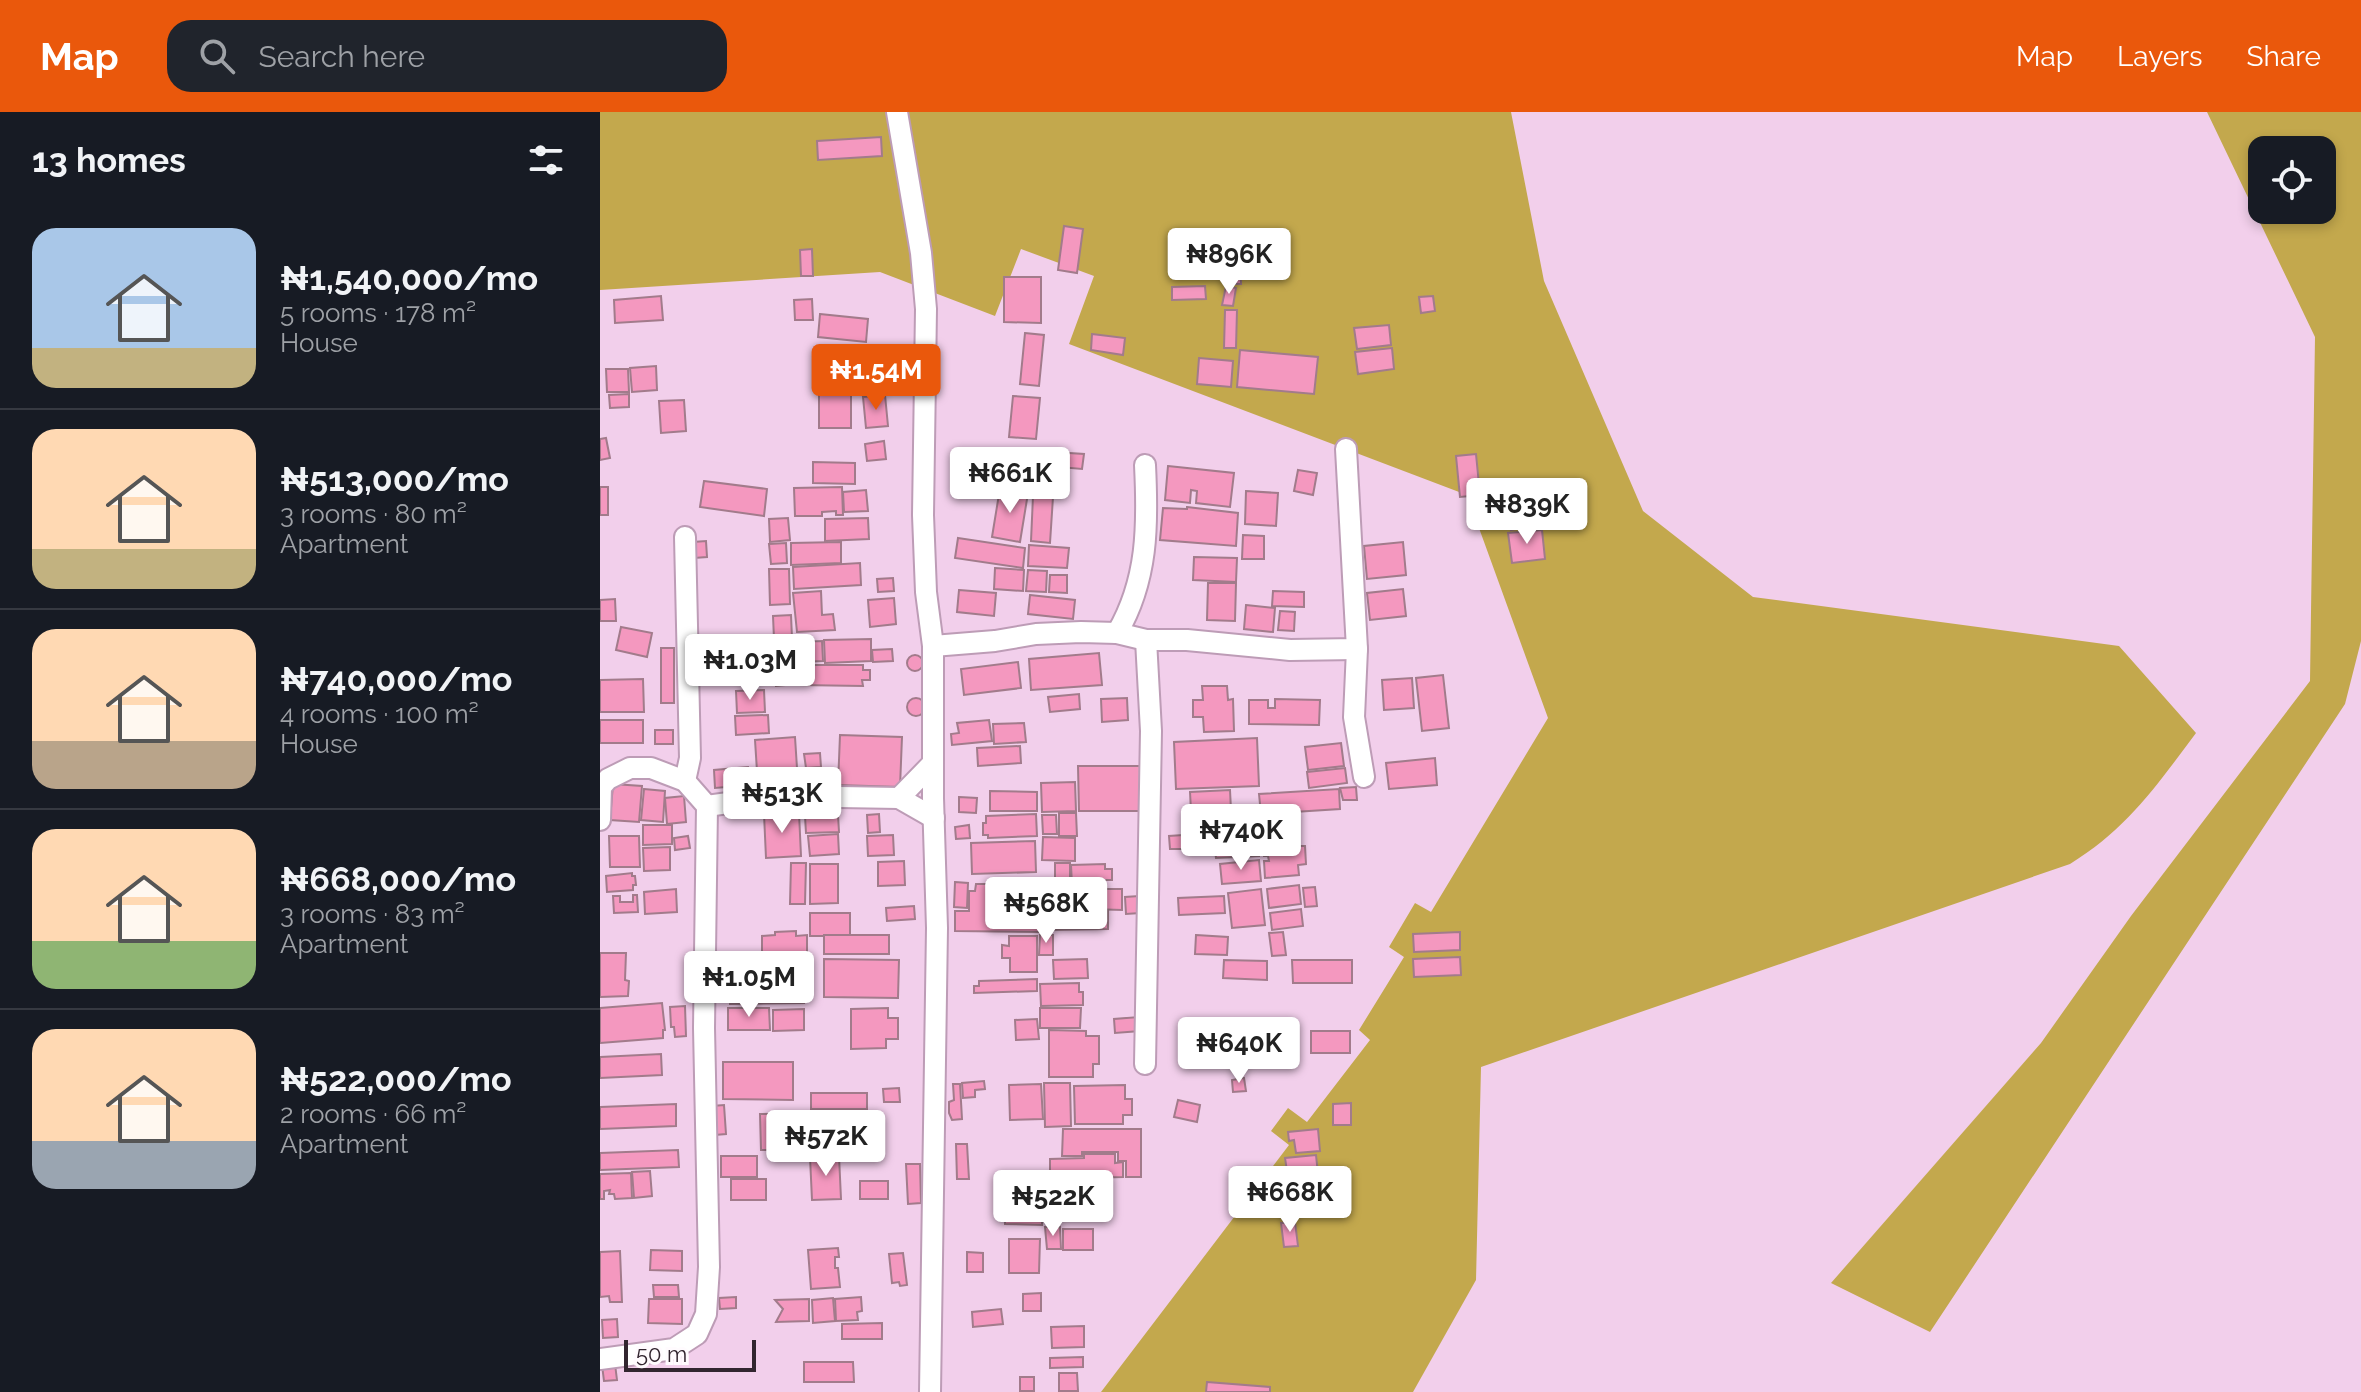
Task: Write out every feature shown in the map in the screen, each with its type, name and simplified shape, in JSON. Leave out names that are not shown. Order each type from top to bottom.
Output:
[{"type":"street","points":[[897,112],[921,253],[926,309],[923,515],[926,592],[933,646],[937,928],[930,1392]]},
{"type":"street","points":[[1346,449],[1357,649],[1354,717],[1364,777]]},
{"type":"street","points":[[1117,633],[1132,607],[1148,526],[1145,465]]},
{"type":"street","points":[[685,537],[690,758],[685,781]]},
{"type":"street","points":[[933,646],[1036,634],[1117,633],[1146,640],[1187,640],[1290,650],[1357,649]]},
{"type":"street","points":[[1145,1064],[1151,731],[1146,640]]},
{"type":"street","points":[[899,798],[933,763]]},
{"type":"street","points":[[600,820],[604,779],[630,768],[651,768],[685,781],[707,806],[704,1041],[709,1267],[706,1314],[697,1334],[674,1349],[600,1359]]},
{"type":"street","points":[[707,806],[778,796],[899,798],[934,818]]},
{"type":"shaded area","points":[[600,112],[1511,112],[1544,281],[1643,511],[1753,597],[2119,646],[2196,733],[2125,821],[2070,864],[1481,1067],[1476,1280],[1413,1392],[1101,1392],[1289,1145],[1271,1131],[1288,1108],[1307,1122],[1370,1040],[1359,1030],[1404,957],[1389,947],[1415,903],[1431,912],[1548,718],[1467,495],[1069,344],[1094,276],[1021,249],[995,316],[880,272],[600,290]]},
{"type":"shaded area","points":[[2207,112],[2361,112],[2361,641],[2345,704],[1930,1332],[1831,1283],[2041,1043],[2131,916],[2310,681],[2315,337],[2261,224],[2336,224],[2336,136],[2248,136],[2248,197]]},
{"type":"building","points":[[881,137],[882,156],[818,160],[817,141]]},
{"type":"building","points":[[1064,226],[1083,229],[1077,273],[1058,270]]},
{"type":"building","points":[[1203,235],[1245,237],[1243,259],[1202,256]]},
{"type":"building","points":[[812,249],[813,276],[801,276],[800,250]]},
{"type":"building","points":[[1226,261],[1240,261],[1241,284],[1227,284]]},
{"type":"building","points":[[1004,277],[1041,277],[1041,323],[1004,322]]},
{"type":"building","points":[[1205,286],[1206,299],[1172,300],[1172,287]]},
{"type":"building","points":[[1226,286],[1236,288],[1233,306],[1222,305]]},
{"type":"building","points":[[661,296],[663,320],[615,323],[614,300]]},
{"type":"building","points":[[1433,296],[1435,311],[1421,313],[1419,297]]},
{"type":"building","points":[[812,299],[813,320],[795,320],[794,300]]},
{"type":"building","points":[[1225,310],[1237,310],[1236,348],[1224,348]]},
{"type":"building","points":[[820,314],[868,319],[866,342],[818,337]]},
{"type":"building","points":[[1389,325],[1391,345],[1357,349],[1354,328]]},
{"type":"building","points":[[1025,333],[1044,335],[1039,386],[1020,384]]},
{"type":"building","points":[[1092,334],[1125,338],[1123,355],[1091,350]]},
{"type":"building","points":[[1392,348],[1394,369],[1358,374],[1355,352]]},
{"type":"building","points":[[1240,350],[1318,357],[1314,394],[1237,387]]},
{"type":"building","points":[[1199,358],[1233,361],[1231,387],[1197,384]]},
{"type":"building","points":[[656,366],[657,390],[632,392],[630,368]]},
{"type":"building","points":[[606,369],[628,369],[629,392],[607,392]]},
{"type":"building","points":[[629,394],[629,407],[610,408],[609,395]]},
{"type":"building","points":[[819,395],[851,395],[851,428],[819,428]]},
{"type":"building","points":[[885,395],[888,426],[866,428],[863,397]]},
{"type":"building","points":[[1013,396],[1040,398],[1036,439],[1009,437]]},
{"type":"building","points":[[684,400],[686,431],[661,433],[659,401]]},
{"type":"building","points":[[606,438],[610,458],[600,460],[600,439]]},
{"type":"building","points":[[884,441],[886,459],[867,461],[865,444]]},
{"type":"building","points":[[1038,451],[1084,454],[1082,469],[1037,465]]},
{"type":"building","points":[[1476,454],[1480,495],[1460,497],[1456,456]]},
{"type":"building","points":[[813,462],[855,463],[855,484],[813,483]]},
{"type":"building","points":[[1168,466],[1234,473],[1230,507],[1196,503],[1197,491],[1191,490],[1190,503],[1165,500]]},
{"type":"building","points":[[1298,470],[1317,473],[1313,495],[1294,491]]},
{"type":"building","points":[[704,481],[767,489],[764,516],[700,507]]},
{"type":"building","points":[[600,487],[608,487],[608,515],[600,515]]},
{"type":"building","points":[[842,487],[843,515],[836,515],[836,511],[822,512],[822,516],[795,516],[794,488]]},
{"type":"building","points":[[1000,488],[1028,493],[1020,542],[992,537]]},
{"type":"building","points":[[866,490],[868,511],[844,512],[843,492]]},
{"type":"building","points":[[1246,491],[1278,493],[1276,526],[1245,524]]},
{"type":"building","points":[[1033,496],[1053,497],[1050,543],[1031,541]]},
{"type":"building","points":[[1187,507],[1238,513],[1236,546],[1160,540],[1163,508]]},
{"type":"building","points":[[1528,510],[1531,526],[1511,530],[1508,513]]},
{"type":"building","points":[[788,518],[790,540],[770,542],[769,519]]},
{"type":"building","points":[[868,518],[869,539],[825,541],[825,519]]},
{"type":"building","points":[[1542,530],[1545,559],[1512,563],[1508,533]]},
{"type":"building","points":[[1243,535],[1264,536],[1264,559],[1242,559]]},
{"type":"building","points":[[958,538],[1025,548],[1023,568],[955,558]]},
{"type":"building","points":[[706,541],[707,557],[694,558],[693,542]]},
{"type":"building","points":[[841,542],[841,563],[791,565],[791,543]]},
{"type":"building","points":[[1403,542],[1406,575],[1367,579],[1364,546]]},
{"type":"building","points":[[786,543],[787,563],[771,564],[769,544]]},
{"type":"building","points":[[1029,545],[1069,548],[1067,568],[1028,566]]},
{"type":"building","points":[[1194,557],[1237,558],[1236,582],[1193,580]]},
{"type":"building","points":[[860,563],[861,585],[794,589],[793,567]]},
{"type":"building","points":[[995,568],[1024,570],[1023,591],[994,589]]},
{"type":"building","points":[[769,569],[789,569],[790,604],[770,605]]},
{"type":"building","points":[[1028,570],[1047,571],[1046,592],[1026,591]]},
{"type":"building","points":[[1050,575],[1067,575],[1067,593],[1049,592]]},
{"type":"building","points":[[893,578],[894,591],[878,592],[877,579]]},
{"type":"building","points":[[1208,583],[1236,583],[1235,621],[1207,620]]},
{"type":"building","points":[[1403,589],[1406,616],[1370,620],[1367,593]]},
{"type":"building","points":[[959,590],[996,593],[994,616],[957,612]]},
{"type":"building","points":[[821,591],[822,615],[833,614],[835,630],[797,632],[793,593]]},
{"type":"building","points":[[1273,591],[1304,592],[1304,607],[1272,606]]},
{"type":"building","points":[[1030,595],[1075,600],[1073,619],[1028,614]]},
{"type":"building","points":[[894,598],[896,624],[870,627],[868,600]]},
{"type":"building","points":[[615,599],[616,621],[600,621],[600,600]]},
{"type":"building","points":[[1246,605],[1275,608],[1273,632],[1244,629]]},
{"type":"building","points":[[1280,611],[1295,612],[1294,631],[1278,630]]},
{"type":"building","points":[[791,615],[793,661],[775,662],[773,616]]},
{"type":"building","points":[[621,627],[652,633],[647,657],[616,650]]},
{"type":"building","points":[[871,639],[871,661],[825,663],[824,640]]},
{"type":"building","points":[[822,641],[823,661],[799,662],[799,642]]},
{"type":"building","points":[[661,648],[674,648],[674,703],[661,703]]},
{"type":"building","points":[[892,649],[893,661],[873,662],[872,650]]},
{"type":"building","points":[[1099,653],[1102,685],[1031,690],[1029,659]]},
{"type":"building","points":[[912,655],[918,655],[923,663],[921,669],[912,671],[907,666],[907,660]]},
{"type":"building","points":[[1018,662],[1021,688],[964,695],[961,669]]},
{"type":"building","points":[[772,664],[773,684],[747,685],[746,665]]},
{"type":"building","points":[[794,664],[795,684],[776,686],[775,665]]},
{"type":"building","points":[[799,665],[863,665],[863,670],[870,670],[870,680],[862,680],[863,686],[799,685]]},
{"type":"building","points":[[1443,675],[1449,728],[1422,731],[1416,678]]},
{"type":"building","points":[[1412,678],[1414,708],[1384,710],[1382,680]]},
{"type":"building","points":[[643,679],[644,712],[600,712],[600,680]]},
{"type":"building","points":[[1202,686],[1227,686],[1228,700],[1233,699],[1234,731],[1204,732],[1203,717],[1193,717],[1193,700],[1203,700]]},
{"type":"building","points":[[764,690],[765,712],[737,713],[736,691]]},
{"type":"building","points":[[1079,694],[1080,709],[1050,712],[1048,697]]},
{"type":"building","points":[[912,698],[920,698],[925,707],[923,714],[912,716],[907,711],[907,703]]},
{"type":"building","points":[[1127,698],[1128,720],[1102,722],[1101,699]]},
{"type":"building","points":[[1275,699],[1320,700],[1319,725],[1249,724],[1249,700],[1268,700],[1268,708],[1275,708]]},
{"type":"building","points":[[768,715],[769,733],[736,735],[735,716]]},
{"type":"building","points":[[600,720],[643,720],[643,743],[600,743]]},
{"type":"building","points":[[989,720],[992,741],[952,745],[951,734],[959,733],[957,723]]},
{"type":"building","points":[[1024,723],[1026,742],[994,744],[993,724]]},
{"type":"building","points":[[655,730],[673,730],[673,744],[655,744]]},
{"type":"building","points":[[840,735],[902,737],[900,787],[838,785]]},
{"type":"building","points":[[795,737],[797,768],[757,771],[755,740]]},
{"type":"building","points":[[1257,738],[1259,786],[1176,789],[1174,742]]},
{"type":"building","points":[[1341,743],[1344,766],[1308,770],[1305,747]]},
{"type":"building","points":[[1020,746],[1021,763],[978,766],[977,748]]},
{"type":"building","points":[[820,753],[821,767],[806,768],[804,754]]},
{"type":"building","points":[[1435,758],[1437,785],[1389,789],[1386,763]]},
{"type":"building","points":[[1078,766],[1141,766],[1141,811],[1079,811]]},
{"type":"building","points":[[748,767],[750,785],[715,788],[714,770]]},
{"type":"building","points":[[1345,768],[1347,783],[1309,788],[1307,772]]},
{"type":"building","points":[[803,770],[831,770],[832,787],[803,787]]},
{"type":"building","points":[[1075,782],[1076,811],[1042,812],[1041,783]]},
{"type":"building","points":[[613,784],[642,786],[639,822],[610,820]]},
{"type":"building","points":[[1356,787],[1357,800],[1343,800],[1340,788]]},
{"type":"building","points":[[644,789],[665,791],[663,822],[641,820]]},
{"type":"building","points":[[1339,789],[1340,809],[1261,814],[1259,794]]},
{"type":"building","points":[[1230,790],[1231,810],[1191,811],[1190,792]]},
{"type":"building","points":[[990,791],[1037,792],[1037,811],[990,811]]},
{"type":"building","points":[[684,796],[686,822],[667,824],[665,798]]},
{"type":"building","points":[[959,797],[977,798],[976,813],[959,812]]},
{"type":"building","points":[[1257,812],[1257,833],[1195,834],[1195,814]]},
{"type":"building","points":[[799,813],[801,856],[766,858],[764,814]]},
{"type":"building","points":[[1059,813],[1076,813],[1077,836],[1059,836]]},
{"type":"building","points":[[879,814],[880,832],[868,833],[867,815]]},
{"type":"building","points":[[1036,814],[1037,836],[988,838],[988,835],[983,835],[986,816]]},
{"type":"building","points":[[838,815],[839,832],[806,833],[805,816]]},
{"type":"building","points":[[1042,815],[1056,815],[1057,834],[1043,834]]},
{"type":"building","points":[[643,825],[672,825],[672,844],[643,845]]},
{"type":"building","points":[[969,825],[970,838],[956,839],[955,827]]},
{"type":"building","points":[[838,834],[839,854],[810,856],[808,836]]},
{"type":"building","points":[[893,835],[894,855],[868,856],[867,836]]},
{"type":"building","points":[[1183,835],[1183,849],[1170,849],[1169,836]]},
{"type":"building","points":[[609,836],[639,836],[640,867],[610,867]]},
{"type":"building","points":[[688,836],[690,848],[675,850],[674,838]]},
{"type":"building","points":[[1043,837],[1075,838],[1075,861],[1042,860]]},
{"type":"building","points":[[1298,837],[1299,846],[1305,846],[1306,864],[1298,865],[1299,875],[1265,878],[1264,861],[1269,861],[1268,856],[1264,856],[1262,839]]},
{"type":"building","points":[[1258,838],[1259,856],[1216,858],[1214,841]]},
{"type":"building","points":[[1035,841],[1036,872],[972,874],[971,843]]},
{"type":"building","points":[[670,847],[670,870],[644,871],[643,848]]},
{"type":"building","points":[[1259,860],[1261,881],[1222,884],[1220,864]]},
{"type":"building","points":[[904,861],[905,885],[878,886],[878,862]]},
{"type":"building","points":[[791,863],[806,863],[805,904],[790,904]]},
{"type":"building","points":[[1055,863],[1070,863],[1070,883],[1055,883]]},
{"type":"building","points":[[810,864],[838,864],[838,903],[810,904]]},
{"type":"building","points":[[1105,864],[1105,869],[1112,869],[1112,880],[1105,880],[1105,885],[1072,885],[1071,865]]},
{"type":"building","points":[[632,873],[636,885],[633,885],[633,890],[607,892],[606,876]]},
{"type":"building","points":[[955,882],[968,883],[967,908],[954,907]]},
{"type":"building","points":[[976,884],[1000,884],[1001,921],[1041,921],[1041,932],[955,931],[955,911],[969,911],[969,891],[975,891]]},
{"type":"building","points":[[1299,885],[1301,904],[1269,908],[1267,889]]},
{"type":"building","points":[[1002,887],[1035,887],[1036,919],[1002,919]]},
{"type":"building","points":[[1315,887],[1317,906],[1305,907],[1303,888]]},
{"type":"building","points":[[676,889],[677,912],[645,914],[644,892]]},
{"type":"building","points":[[1044,889],[1086,889],[1086,907],[1044,906]]},
{"type":"building","points":[[1088,889],[1122,889],[1122,910],[1089,909]]},
{"type":"building","points":[[1261,889],[1265,925],[1232,928],[1228,893]]},
{"type":"building","points":[[633,895],[637,895],[638,912],[614,913],[613,896],[620,896],[620,902],[633,902]]},
{"type":"building","points":[[1139,896],[1140,913],[1126,914],[1125,897]]},
{"type":"building","points":[[1224,896],[1225,913],[1179,915],[1178,898]]},
{"type":"building","points":[[914,906],[915,919],[887,921],[886,908]]},
{"type":"building","points":[[1301,909],[1303,926],[1272,930],[1270,913]]},
{"type":"building","points":[[1108,911],[1108,929],[1049,930],[1049,912]]},
{"type":"building","points":[[810,913],[850,913],[850,936],[810,936]]},
{"type":"building","points":[[796,931],[796,936],[807,935],[807,957],[762,957],[762,936]]},
{"type":"building","points":[[1283,932],[1286,955],[1272,956],[1269,933]]},
{"type":"building","points":[[1460,932],[1460,950],[1414,952],[1413,934]]},
{"type":"building","points":[[824,935],[889,935],[889,954],[824,954]]},
{"type":"building","points":[[1040,935],[1053,935],[1053,955],[1039,955]]},
{"type":"building","points":[[1196,935],[1228,937],[1227,955],[1195,954]]},
{"type":"building","points":[[1009,936],[1037,936],[1037,972],[1010,972],[1010,958],[1002,958],[1002,945],[1009,946]]},
{"type":"building","points":[[600,953],[626,953],[628,996],[600,997]]},
{"type":"building","points":[[1460,957],[1461,975],[1414,977],[1413,959]]},
{"type":"building","points":[[824,959],[899,960],[898,998],[824,997]]},
{"type":"building","points":[[1087,959],[1088,978],[1054,979],[1053,960]]},
{"type":"building","points":[[805,960],[805,979],[758,980],[758,961]]},
{"type":"building","points":[[1224,960],[1267,961],[1267,980],[1223,978]]},
{"type":"building","points":[[1292,960],[1352,960],[1352,983],[1293,983]]},
{"type":"building","points":[[1037,979],[1037,991],[974,993],[974,986],[979,986],[979,981]]},
{"type":"building","points":[[803,983],[804,1003],[730,1004],[730,994],[723,994],[723,984]]},
{"type":"building","points":[[1079,983],[1083,1005],[1041,1006],[1040,984]]},
{"type":"building","points":[[662,1003],[663,1038],[600,1043],[600,1008]]},
{"type":"building","points":[[685,1006],[686,1036],[675,1037],[670,1007]]},
{"type":"building","points":[[728,1008],[769,1008],[770,1030],[728,1030]]},
{"type":"building","points":[[888,1008],[888,1018],[898,1018],[898,1039],[886,1039],[886,1048],[851,1049],[851,1009]]},
{"type":"building","points":[[1040,1008],[1081,1008],[1080,1028],[1040,1028]]},
{"type":"building","points":[[804,1009],[804,1030],[773,1031],[773,1010]]},
{"type":"building","points":[[1139,1017],[1140,1031],[1115,1033],[1114,1019]]},
{"type":"building","points":[[1037,1019],[1039,1039],[1016,1040],[1015,1020]]},
{"type":"building","points":[[1049,1030],[1086,1031],[1086,1036],[1099,1036],[1099,1064],[1093,1064],[1093,1077],[1049,1077]]},
{"type":"building","points":[[1311,1031],[1350,1031],[1350,1053],[1311,1053]]},
{"type":"building","points":[[1218,1032],[1267,1032],[1267,1042],[1277,1042],[1278,1066],[1207,1067],[1207,1057],[1201,1057],[1201,1046],[1218,1041]]},
{"type":"building","points":[[661,1054],[662,1075],[600,1078],[600,1057]]},
{"type":"building","points":[[723,1062],[793,1062],[793,1100],[723,1099]]},
{"type":"building","points":[[1244,1078],[1246,1091],[1233,1092],[1232,1080]]},
{"type":"building","points":[[984,1081],[985,1089],[975,1090],[975,1097],[963,1098],[962,1083]]},
{"type":"building","points":[[1044,1083],[1070,1083],[1071,1126],[1045,1127]]},
{"type":"building","points":[[953,1084],[960,1084],[962,1119],[952,1120],[949,1113],[949,1102],[954,1100]]},
{"type":"building","points":[[1041,1084],[1043,1119],[1010,1120],[1009,1085]]},
{"type":"building","points":[[1125,1085],[1125,1099],[1132,1099],[1132,1115],[1123,1115],[1123,1124],[1075,1124],[1074,1086]]},
{"type":"building","points":[[899,1088],[900,1102],[884,1102],[883,1089]]},
{"type":"building","points":[[811,1093],[867,1093],[867,1109],[811,1109]]},
{"type":"building","points":[[1178,1100],[1200,1105],[1197,1122],[1174,1117]]},
{"type":"building","points":[[1351,1103],[1351,1125],[1333,1125],[1333,1104]]},
{"type":"building","points":[[676,1104],[676,1126],[600,1129],[600,1107]]},
{"type":"building","points":[[724,1105],[726,1134],[715,1135],[712,1106]]},
{"type":"building","points":[[839,1111],[839,1123],[847,1123],[848,1145],[813,1147],[815,1112]]},
{"type":"building","points":[[806,1113],[806,1150],[761,1150],[760,1114]]},
{"type":"building","points":[[1063,1129],[1141,1129],[1141,1177],[1126,1177],[1126,1161],[1118,1161],[1118,1152],[1082,1152],[1082,1156],[1062,1156]]},
{"type":"building","points":[[1318,1129],[1320,1151],[1296,1153],[1294,1140],[1289,1141],[1288,1132]]},
{"type":"building","points":[[956,1144],[967,1144],[969,1179],[957,1179]]},
{"type":"building","points":[[678,1150],[679,1167],[600,1170],[600,1153]]},
{"type":"building","points":[[1084,1154],[1115,1154],[1115,1163],[1123,1162],[1123,1177],[1050,1179],[1050,1159],[1084,1158]]},
{"type":"building","points":[[1316,1155],[1318,1174],[1288,1178],[1285,1158]]},
{"type":"building","points":[[721,1156],[757,1156],[757,1177],[721,1177]]},
{"type":"building","points":[[839,1156],[841,1199],[812,1200],[810,1157]]},
{"type":"building","points":[[906,1164],[920,1164],[921,1203],[908,1204]]},
{"type":"building","points":[[650,1171],[652,1196],[634,1198],[632,1172]]},
{"type":"building","points":[[631,1173],[632,1198],[615,1199],[614,1194],[609,1194],[610,1190],[604,1191],[604,1199],[600,1199],[600,1174]]},
{"type":"building","points":[[731,1179],[766,1179],[766,1200],[731,1200]]},
{"type":"building","points":[[1300,1180],[1302,1197],[1288,1198],[1287,1181]]},
{"type":"building","points":[[860,1181],[888,1181],[888,1199],[860,1199]]},
{"type":"building","points":[[1005,1205],[1042,1206],[1042,1225],[1005,1224]]},
{"type":"building","points":[[1295,1222],[1298,1246],[1284,1247],[1281,1223]]},
{"type":"building","points":[[1045,1227],[1060,1227],[1061,1249],[1047,1249]]},
{"type":"building","points":[[1063,1229],[1093,1229],[1093,1250],[1063,1250]]},
{"type":"building","points":[[1009,1239],[1040,1239],[1039,1273],[1009,1273]]},
{"type":"building","points":[[838,1248],[835,1268],[838,1268],[840,1287],[811,1289],[808,1250]]},
{"type":"building","points":[[651,1250],[682,1251],[682,1271],[650,1270]]},
{"type":"building","points":[[620,1251],[622,1302],[610,1302],[609,1296],[600,1297],[600,1252]]},
{"type":"building","points":[[967,1252],[983,1253],[983,1272],[967,1272]]},
{"type":"building","points":[[903,1253],[907,1285],[900,1286],[899,1282],[892,1283],[889,1254]]},
{"type":"building","points":[[653,1285],[678,1285],[679,1297],[654,1297]]},
{"type":"building","points":[[1041,1293],[1041,1311],[1023,1311],[1023,1294]]},
{"type":"building","points":[[736,1297],[736,1308],[720,1309],[719,1298]]},
{"type":"building","points":[[861,1297],[862,1311],[857,1312],[858,1320],[836,1321],[835,1299]]},
{"type":"building","points":[[833,1298],[835,1321],[813,1323],[812,1300]]},
{"type":"building","points":[[649,1299],[682,1299],[682,1324],[648,1323]]},
{"type":"building","points":[[809,1299],[809,1321],[776,1322],[783,1309],[775,1300]]},
{"type":"building","points":[[1001,1309],[1003,1324],[973,1327],[972,1312]]},
{"type":"building","points":[[617,1319],[618,1337],[603,1338],[602,1320]]},
{"type":"building","points":[[882,1323],[882,1339],[842,1339],[842,1324]]},
{"type":"building","points":[[1084,1326],[1084,1347],[1052,1348],[1051,1327]]},
{"type":"building","points":[[1083,1357],[1083,1367],[1050,1368],[1050,1358]]},
{"type":"building","points":[[804,1362],[853,1362],[854,1382],[804,1382]]},
{"type":"building","points":[[615,1364],[617,1380],[604,1381],[602,1365]]},
{"type":"building","points":[[1059,1373],[1077,1373],[1078,1391],[1059,1391]]},
{"type":"building","points":[[1020,1377],[1034,1377],[1034,1391],[1020,1391]]},
{"type":"building","points":[[1207,1382],[1270,1387],[1270,1392],[1206,1392]]}]
